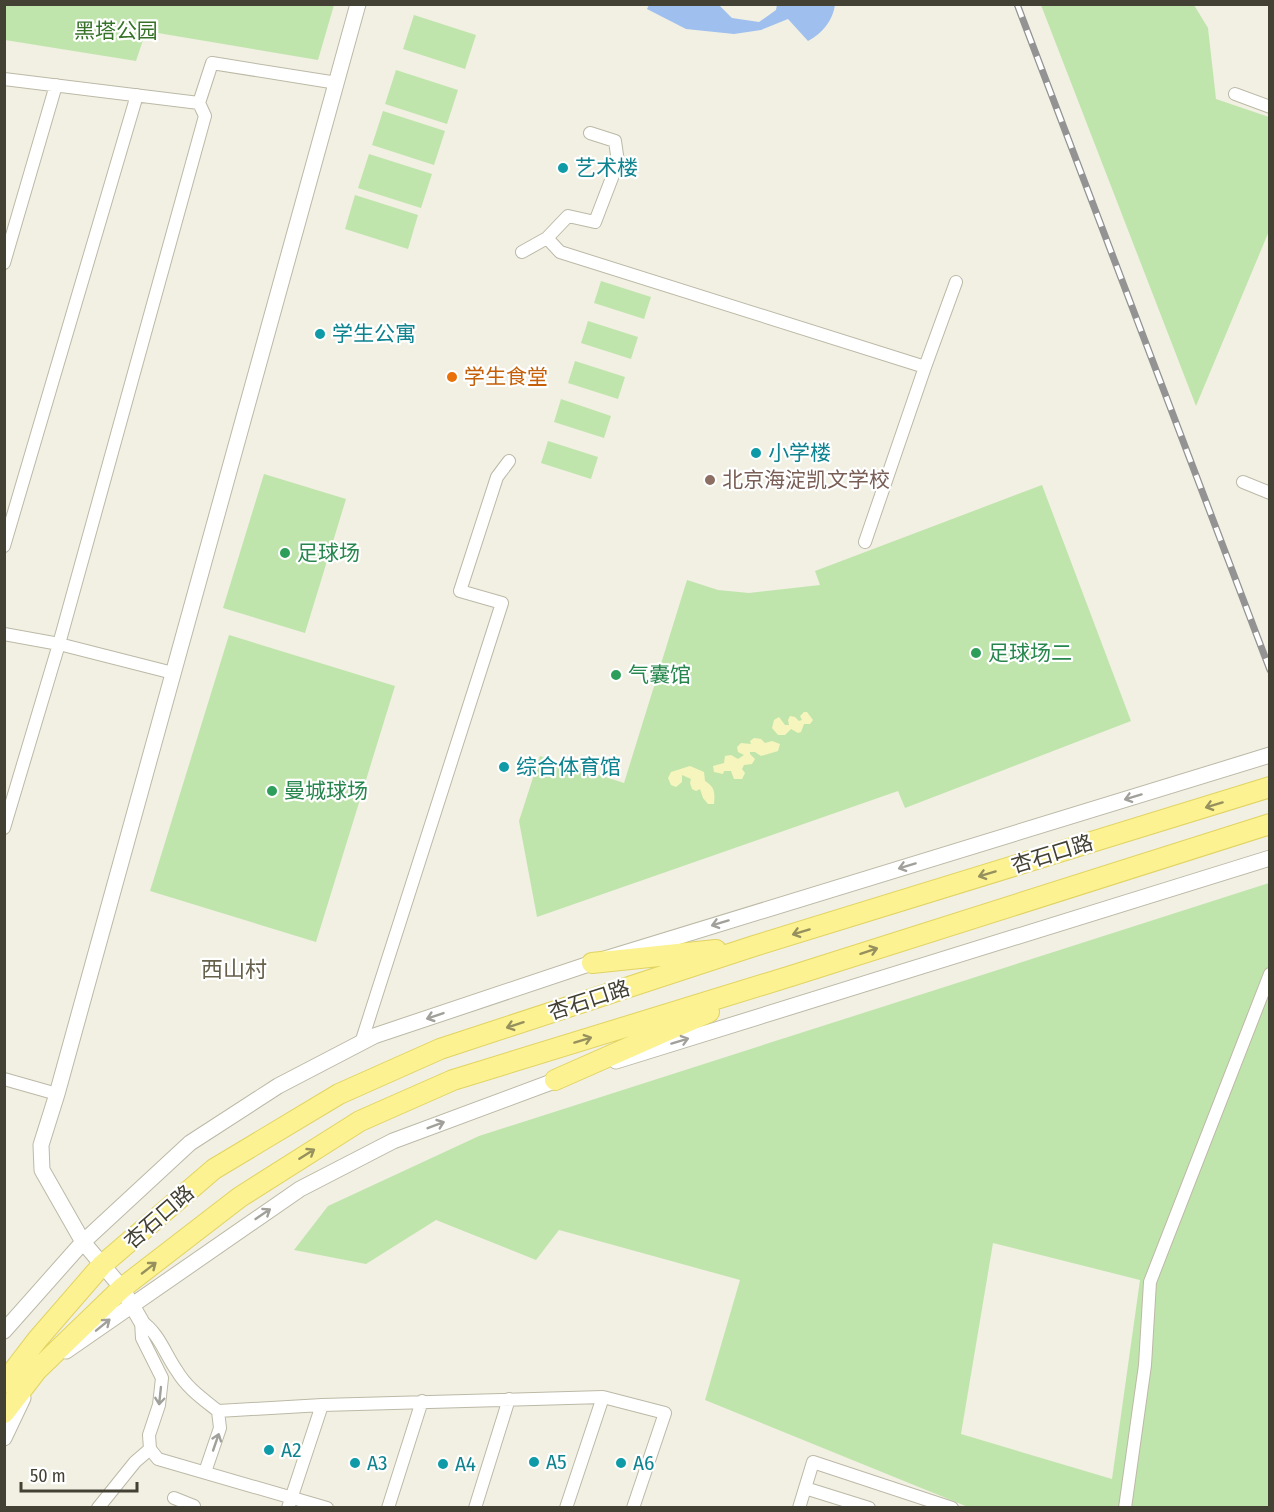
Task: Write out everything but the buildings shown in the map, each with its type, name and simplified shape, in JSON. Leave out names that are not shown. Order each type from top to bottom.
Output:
[{"type":"main road","name":"杏石口路","points":[[4,1383],[37,1340],[102,1265],[214,1169],[339,1094],[440,1049],[754,946],[1269,787]]},
{"type":"main road","name":"杏石口路","points":[[4,1413],[37,1370],[127,1297],[240,1197],[360,1121],[453,1080],[1269,824]]},
{"type":"main road","points":[[592,963],[754,946]]},
{"type":"main road","points":[[555,1080],[790,976]]},
{"type":"street","points":[[358,4],[41,1145],[42,1170],[83,1242],[127,1297],[141,1321],[152,1329],[178,1373],[193,1391],[218,1411],[422,1401],[603,1397],[665,1413],[633,1508]]},
{"type":"street","points":[[4,828],[59,644],[205,116],[199,103],[212,63],[337,83]]},
{"type":"street","points":[[4,79],[199,103]]},
{"type":"street","points":[[4,263],[56,85]]},
{"type":"street","points":[[1236,94],[1269,107]]},
{"type":"street","points":[[4,546],[137,95]]},
{"type":"street","points":[[522,252],[547,238],[568,216],[595,222],[618,162],[615,141],[590,133]]},
{"type":"street","points":[[547,238],[560,252],[925,367]]},
{"type":"street","points":[[865,542],[956,282]]},
{"type":"street","points":[[361,1043],[502,603],[460,591],[497,477],[509,461]]},
{"type":"street","points":[[1243,482],[1269,494]]},
{"type":"street","points":[[4,634],[59,644],[173,673]]},
{"type":"street","name":"杏石口路","points":[[4,1331],[83,1242],[190,1143],[278,1086],[374,1036],[592,963],[1269,755]]},
{"type":"street","points":[[127,1297],[157,1290],[230,1235],[300,1189],[393,1141],[555,1080],[1269,858]]},
{"type":"street","points":[[1125,1508],[1145,1365],[1150,1281],[1269,974]]},
{"type":"street","points":[[4,1079],[57,1094]]},
{"type":"street","points":[[141,1321],[142,1338],[162,1378],[159,1406],[149,1435],[150,1449],[158,1459],[205,1472],[290,1502],[327,1508]]},
{"type":"street","name":"杏石口路","points":[[4,1438],[37,1370]]},
{"type":"street","points":[[566,1508],[603,1397]]},
{"type":"street","points":[[475,1508],[509,1399]]},
{"type":"street","points":[[388,1508],[422,1401]]},
{"type":"street","points":[[290,1502],[322,1405]]},
{"type":"street","points":[[205,1472],[220,1428],[218,1411]]},
{"type":"street","points":[[98,1508],[135,1462],[150,1449]]},
{"type":"street","points":[[799,1508],[813,1462],[952,1508]]},
{"type":"street","points":[[805,1488],[869,1508]]},
{"type":"street","points":[[174,1498],[195,1506]]},
{"type":"green space","name":"黑塔公园","points":[[4,5],[334,5],[318,60],[146,31],[136,61],[5,40]]},
{"type":"green space","points":[[1041,5],[1194,5],[1208,28],[1216,99],[1269,117],[1269,231],[1196,406]]},
{"type":"green space","points":[[414,15],[476,35],[465,69],[403,49]]},
{"type":"green space","points":[[396,70],[458,90],[447,124],[385,104]]},
{"type":"green space","points":[[383,111],[445,131],[434,165],[372,145]]},
{"type":"green space","points":[[369,154],[432,174],[421,208],[358,188]]},
{"type":"green space","points":[[355,195],[418,215],[408,249],[345,229]]},
{"type":"green space","points":[[601,281],[651,297],[644,319],[594,303]]},
{"type":"green space","points":[[588,321],[638,337],[631,359],[581,343]]},
{"type":"green space","points":[[575,361],[625,377],[618,399],[568,383]]},
{"type":"green space","points":[[561,399],[611,416],[604,438],[554,422]]},
{"type":"green space","points":[[548,441],[598,457],[591,479],[541,463]]},
{"type":"green space","name":"足球场","points":[[264,474],[346,499],[305,633],[223,608]]},
{"type":"green space","points":[[1042,485],[1131,721],[905,808],[898,791],[537,917],[519,821],[540,756],[624,783],[687,580],[718,590],[749,593],[820,585],[815,571]]},
{"type":"green space","name":"曼城球场","points":[[229,635],[395,686],[316,942],[150,891]]},
{"type":"green space","points":[[1269,883],[1269,1507],[968,1507],[705,1400],[740,1280],[559,1230],[536,1260],[436,1220],[366,1264],[294,1250],[328,1206],[479,1136]],"holes":[[[993,1243],[1140,1280],[1112,1479],[961,1434]]]},
{"type":"sand","points":[[807,712],[813,720],[810,724],[804,724],[801,732],[798,733],[791,729],[785,735],[778,735],[772,728],[774,720],[779,717],[785,725],[789,725],[790,716],[799,721],[802,720],[800,716]]},
{"type":"sand","points":[[754,738],[761,739],[765,743],[772,741],[780,744],[778,751],[761,756],[750,752],[755,759],[752,764],[744,765],[742,769],[745,773],[742,779],[734,779],[731,771],[724,771],[723,774],[714,772],[713,766],[724,763],[725,756],[731,755],[738,759],[744,755],[738,752],[737,747],[741,743],[751,744],[750,741]]},
{"type":"sand","points":[[690,766],[704,772],[705,781],[714,791],[714,804],[708,804],[700,789],[696,791],[692,789],[691,779],[682,775],[682,782],[676,787],[671,785],[668,778],[671,772]]},
{"type":"water","points":[[649,5],[719,5],[732,18],[759,22],[776,10],[777,5],[835,5],[826,26],[808,41],[788,19],[761,30],[734,34],[686,29],[647,9]]},
{"type":"railway","points":[[1017,4],[1270,670]]},
{"type":"place","name":"艺术楼","points":[[563,168]]},
{"type":"place","name":"学生公寓","points":[[320,334]]},
{"type":"place","name":"学生食堂","points":[[452,377]]},
{"type":"place","name":"小学楼","points":[[756,453]]},
{"type":"place","name":"北京海淀凯文学校","points":[[710,480]]},
{"type":"place","name":"足球场","points":[[285,553]]},
{"type":"place","name":"足球场二","points":[[976,653]]},
{"type":"place","name":"气囊馆","points":[[616,675]]},
{"type":"place","name":"综合体育馆","points":[[504,767]]},
{"type":"place","name":"曼城球场","points":[[272,791]]},
{"type":"place","name":"A2","points":[[269,1450]]},
{"type":"place","name":"A5","points":[[534,1462]]},
{"type":"place","name":"A3","points":[[355,1463]]},
{"type":"place","name":"A6","points":[[621,1463]]},
{"type":"place","name":"A4","points":[[443,1464]]},
{"type":"district","name":"西山村","points":[[234,969]]}]
